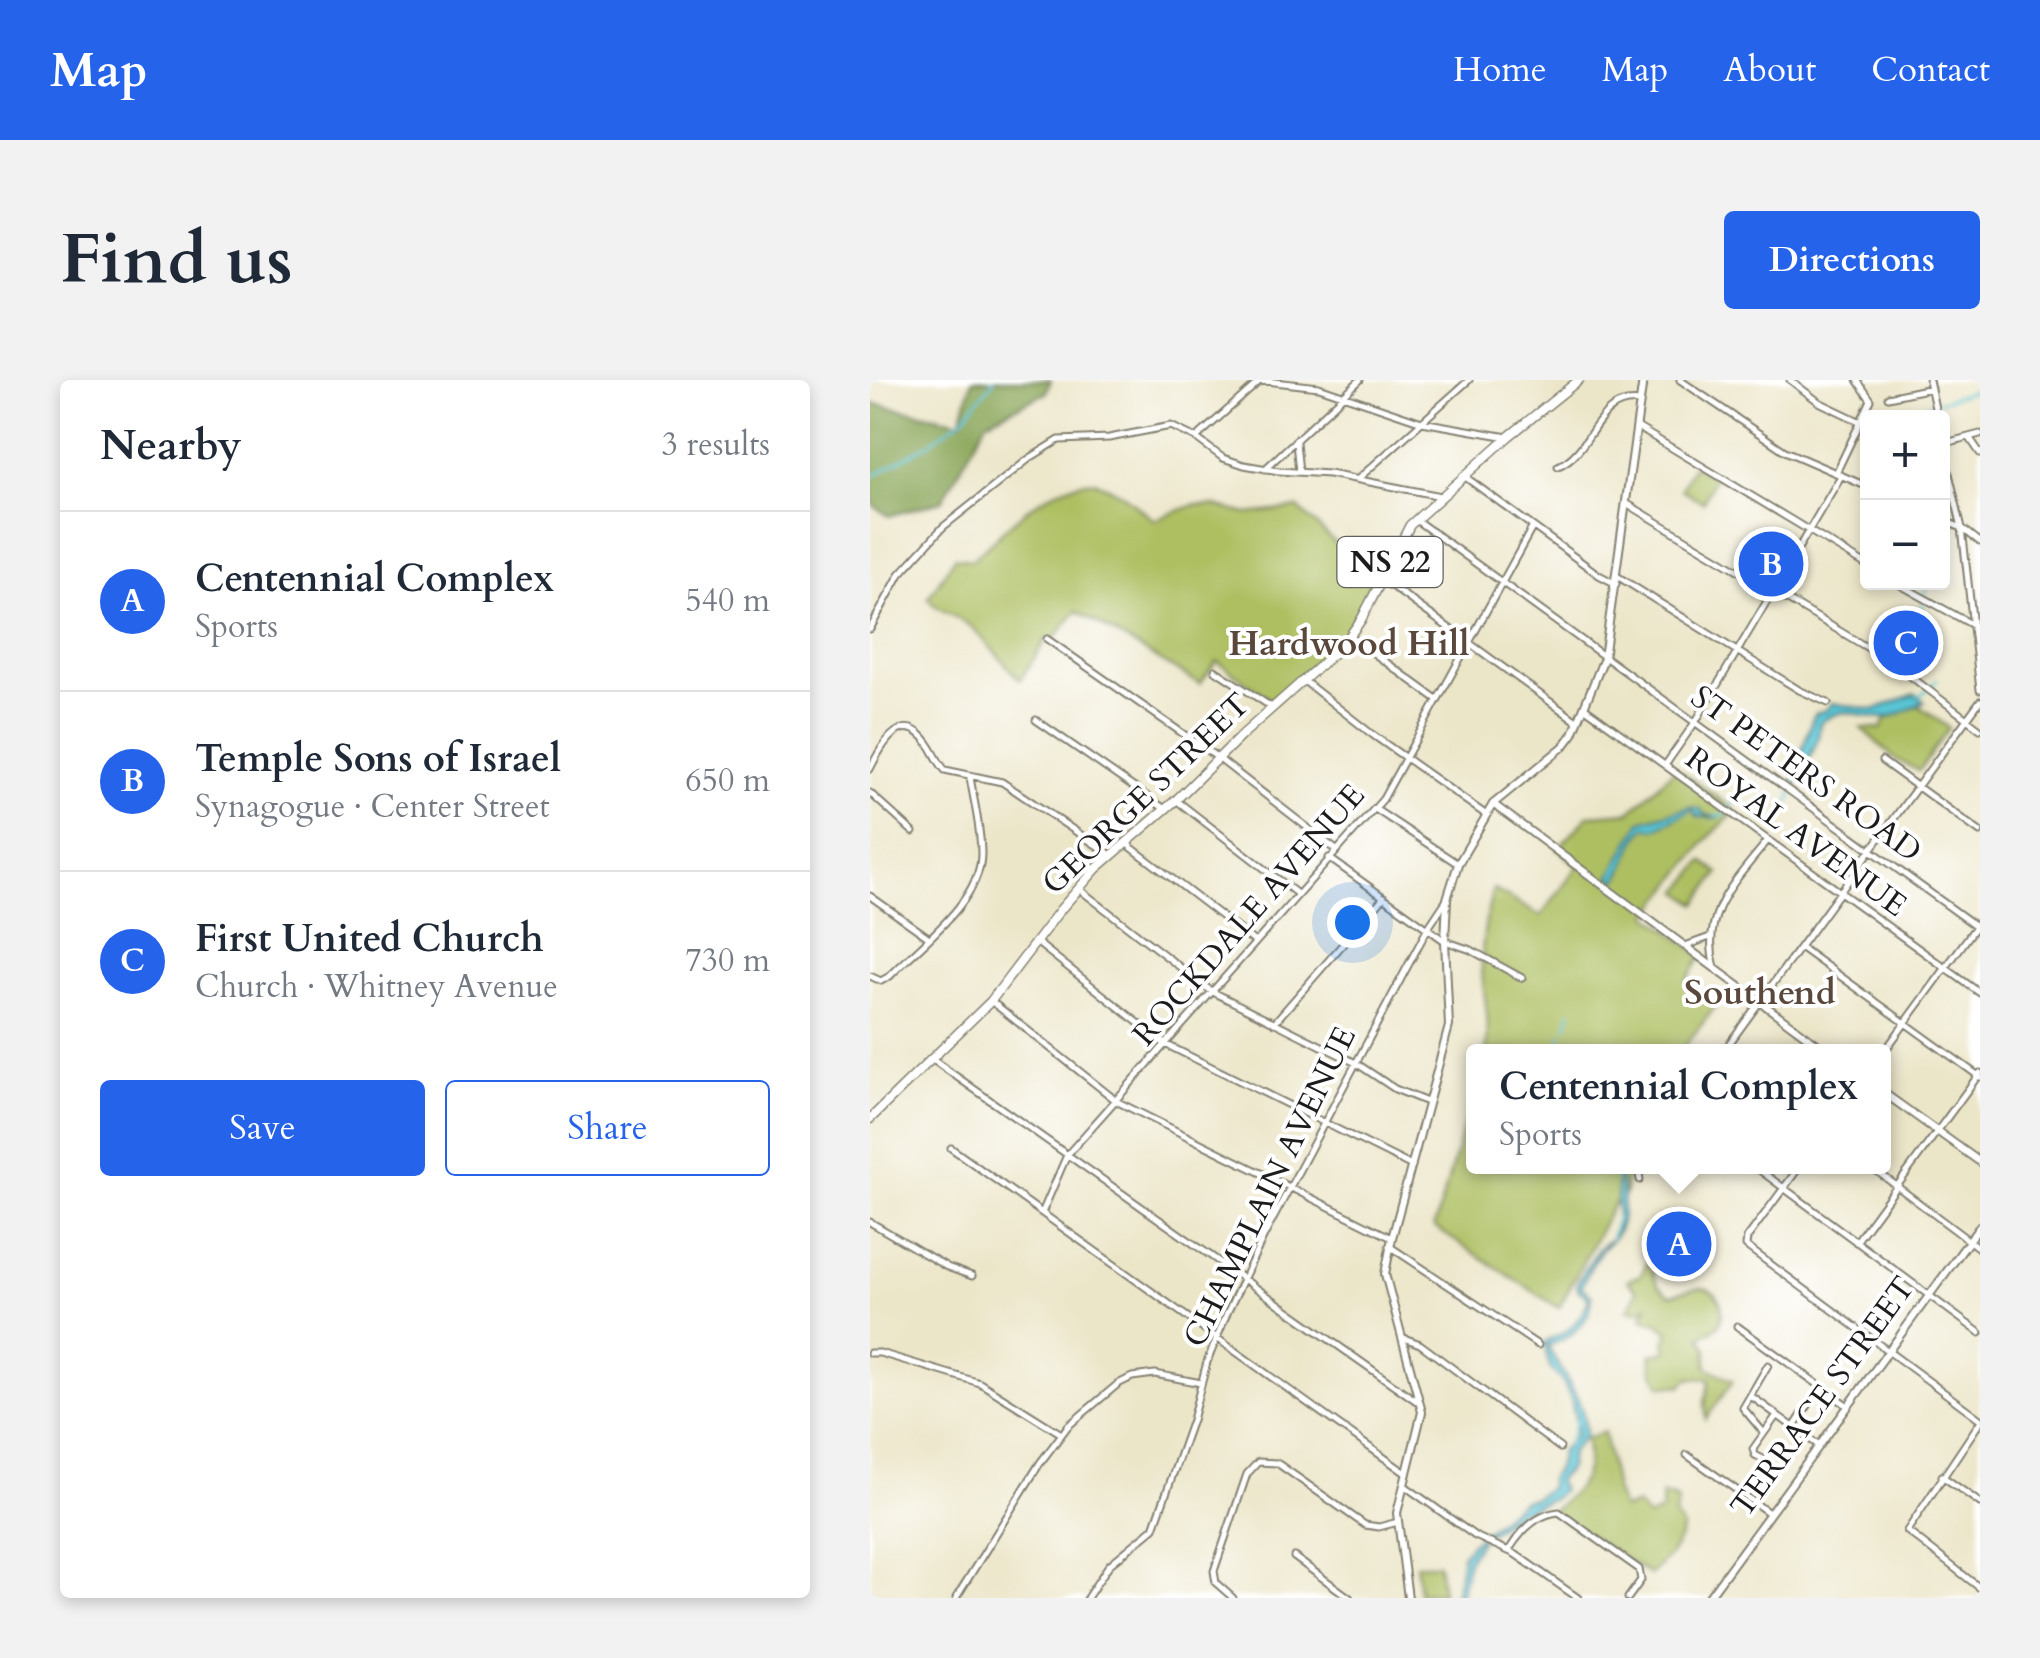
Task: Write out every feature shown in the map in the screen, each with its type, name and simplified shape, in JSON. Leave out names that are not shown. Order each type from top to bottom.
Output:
[{"type":"main road","name":"GEORGE STREET","points":[[870,1119],[992,1002],[1035,942],[1111,854],[1176,800],[1350,636],[1400,542],[1416,520],[1508,437],[1579,380]]},
{"type":"main road","points":[[1408,1598],[1398,1509],[1421,1424],[1420,1404],[1385,1274],[1390,1242],[1450,1026],[1447,898],[1458,864],[1485,814],[1557,755],[1578,722],[1604,658],[1643,380]]},
{"type":"main road","points":[[1493,804],[1817,1044]]},
{"type":"main road","points":[[1891,1098],[1980,1162]]},
{"type":"main road","name":"TERRACE STREET","points":[[1708,1598],[1980,1226]]},
{"type":"street","points":[[1196,438],[1260,380],[1306,384],[1422,422],[1508,437]]},
{"type":"street","points":[[1265,470],[1360,380]]},
{"type":"street","points":[[1358,480],[1469,380]]},
{"type":"street","points":[[1680,380],[1785,451],[1860,484]]},
{"type":"street","points":[[1790,380],[1815,399],[1860,422]]},
{"type":"street","points":[[1857,380],[1871,400],[1866,410]]},
{"type":"street","points":[[1888,398],[1930,384],[1935,410]]},
{"type":"street","points":[[1558,466],[1574,457],[1613,405],[1640,402]]},
{"type":"street","points":[[1666,765],[1808,530],[1860,424]]},
{"type":"street","points":[[870,629],[900,574],[928,542],[961,511],[1044,448],[1063,439],[1109,438],[1166,426],[1196,438],[1224,458],[1265,470],[1358,480],[1440,496]]},
{"type":"street","points":[[1637,427],[1860,561]]},
{"type":"street","points":[[1950,442],[1980,434]]},
{"type":"street","points":[[1969,437],[1980,453]]},
{"type":"street","points":[[1296,442],[1299,472]]},
{"type":"street","points":[[1464,476],[1599,576],[1616,580],[1799,690],[1828,703]]},
{"type":"street","points":[[1950,478],[1962,528],[1980,690]]},
{"type":"street","points":[[1626,503],[1893,663],[1980,729]]},
{"type":"street","name":"ST PETERS ROAD","points":[[1416,520],[1979,926]]},
{"type":"street","points":[[1950,523],[1980,542]]},
{"type":"street","name":"ROCKDALE AVENUE","points":[[1042,1214],[1067,1155],[1336,850],[1376,810],[1532,528]]},
{"type":"street","points":[[1383,580],[1578,722]]},
{"type":"street","points":[[1910,590],[1980,629]]},
{"type":"street","points":[[1350,636],[1438,700]]},
{"type":"street","points":[[1047,638],[1218,758],[1336,850]]},
{"type":"street","points":[[1215,670],[1273,708]]},
{"type":"street","points":[[1304,681],[1485,814]]},
{"type":"street","points":[[1729,1044],[1980,701]]},
{"type":"street","name":"ROYAL AVENUE","points":[[1584,707],[1980,994]]},
{"type":"street","points":[[1036,720],[1166,809]]},
{"type":"street","points":[[870,768],[890,735],[908,729],[924,737],[945,770],[1006,784],[1111,854]]},
{"type":"street","points":[[1882,761],[1980,832]]},
{"type":"street","points":[[870,976],[884,980],[964,901],[978,872],[980,842],[970,777]]},
{"type":"street","points":[[870,793],[913,832]]},
{"type":"street","points":[[1176,800],[1297,894]]},
{"type":"street","points":[[1376,810],[1458,864]]},
{"type":"street","points":[[1715,970],[1710,937],[1719,905],[1768,840]]},
{"type":"street","points":[[1127,844],[1255,942]]},
{"type":"street","points":[[1329,858],[1446,941],[1472,950],[1522,978]]},
{"type":"street","points":[[1079,889],[1212,992],[1356,1063],[1387,1085],[1428,1102]]},
{"type":"street","points":[[870,896],[928,938]]},
{"type":"street","points":[[1274,1022],[1384,896]]},
{"type":"street","name":"CHAMPLAIN AVENUE","points":[[1087,1598],[1109,1565],[1154,1528],[1216,1338],[1324,1122],[1447,898]]},
{"type":"street","points":[[1890,1044],[1979,926]]},
{"type":"street","points":[[1684,946],[1710,937]]},
{"type":"street","points":[[1035,942],[1166,1044],[1412,1166]]},
{"type":"street","points":[[1800,947],[1979,1075],[1856,1242]]},
{"type":"street","points":[[992,1002],[1116,1100],[1390,1242],[1538,1345]]},
{"type":"street","points":[[933,1060],[1420,1404]]},
{"type":"street","points":[[951,1148],[1407,1474]]},
{"type":"street","points":[[1639,1174],[1640,1180]]},
{"type":"street","points":[[1764,1174],[1980,1333]]},
{"type":"street","points":[[1794,1174],[1745,1243],[1980,1420],[1907,1529],[1915,1540],[1980,1588]]},
{"type":"street","points":[[1881,1174],[1980,1249]]},
{"type":"street","points":[[870,1222],[947,1267],[972,1276]]},
{"type":"street","points":[[1737,1326],[1848,1406]]},
{"type":"street","points":[[1404,1338],[1420,1344],[1560,1448]]},
{"type":"street","points":[[870,1352],[980,1383],[1060,1433]]},
{"type":"street","points":[[1764,1432],[1742,1408],[1768,1365]]},
{"type":"street","points":[[956,1598],[1060,1433],[1118,1384],[1132,1377],[1155,1374],[1201,1383]]},
{"type":"street","points":[[1751,1396],[1818,1445]]},
{"type":"street","points":[[1794,1427],[1813,1398]]},
{"type":"street","points":[[1763,1460],[1753,1450],[1777,1415]]},
{"type":"street","points":[[1687,1455],[1769,1513]]},
{"type":"street","points":[[1233,1598],[1217,1585],[1214,1571],[1247,1474],[1258,1462],[1277,1464],[1364,1525],[1379,1527],[1398,1522]]},
{"type":"street","points":[[1942,1476],[1980,1503]]},
{"type":"street","points":[[1404,1486],[1475,1536],[1509,1550],[1578,1598]]},
{"type":"street","points":[[1509,1550],[1524,1530],[1550,1513],[1560,1513],[1640,1569],[1641,1580],[1628,1598]]},
{"type":"street","points":[[1294,1557],[1350,1598]]},
{"type":"green space","points":[[972,380],[1051,380],[1046,393],[987,421],[942,501],[889,516],[874,506],[870,496],[870,403],[961,421]]},
{"type":"green space","points":[[1693,465],[1714,478],[1703,502],[1681,489]]},
{"type":"green space","points":[[1095,481],[1122,494],[1154,520],[1194,505],[1248,514],[1298,508],[1348,555],[1380,577],[1347,635],[1273,702],[1217,661],[1200,684],[1077,611],[1053,640],[1048,637],[1020,680],[972,627],[928,598],[955,557],[972,560],[1043,498]]},
{"type":"green space","points":[[1918,705],[1949,728],[1919,771],[1895,759],[1861,728],[1881,729],[1887,718]]},
{"type":"green space","points":[[1676,768],[1736,811],[1706,840],[1649,915],[1702,956],[1686,981],[1716,1006],[1686,1044],[1487,1044],[1482,949],[1493,889],[1541,916],[1578,866],[1558,849],[1589,815],[1630,812]]},
{"type":"green space","points":[[1703,861],[1719,873],[1697,904],[1680,892]]},
{"type":"green space","points":[[1466,1120],[1466,1174],[1630,1174],[1625,1195],[1613,1205],[1559,1308],[1434,1227]]},
{"type":"green space","points":[[1648,1261],[1658,1285],[1670,1295],[1703,1288],[1714,1293],[1721,1304],[1720,1323],[1701,1336],[1707,1348],[1707,1367],[1733,1381],[1706,1419],[1710,1379],[1690,1378],[1681,1386],[1661,1385],[1653,1371],[1651,1354],[1667,1351],[1669,1332],[1658,1323],[1642,1319],[1648,1306],[1639,1311],[1628,1310],[1637,1291],[1627,1280],[1641,1275]]},
{"type":"green space","points":[[1604,1432],[1622,1509],[1637,1505],[1648,1518],[1662,1510],[1662,1494],[1678,1500],[1675,1517],[1683,1527],[1681,1534],[1671,1553],[1650,1575],[1551,1512],[1582,1481],[1587,1463],[1585,1439]]},
{"type":"green space","points":[[1416,1564],[1438,1564],[1442,1592],[1419,1594]]},
{"type":"water","points":[[1915,694],[1924,702],[1894,716],[1845,712],[1820,723],[1818,739],[1799,782],[1793,777],[1814,714],[1832,703],[1874,710]]},
{"type":"water","points":[[1690,807],[1720,818],[1698,817],[1692,810],[1654,829],[1646,827],[1617,881],[1610,877],[1641,821]]},
{"type":"water","points":[[1614,1174],[1618,1174],[1622,1188],[1619,1228],[1613,1238],[1597,1256],[1581,1287],[1592,1295],[1588,1313],[1572,1333],[1548,1346],[1578,1401],[1585,1436],[1571,1452],[1569,1468],[1557,1481],[1562,1489],[1554,1498],[1518,1512],[1481,1539],[1468,1560],[1460,1598],[1455,1598],[1462,1555],[1523,1500],[1549,1488],[1561,1451],[1575,1436],[1571,1399],[1550,1368],[1544,1344],[1569,1329],[1583,1312],[1589,1298],[1578,1290],[1577,1283],[1598,1249],[1612,1238],[1617,1224]]},
{"type":"waterway","points":[[870,478],[930,443],[964,417],[994,380]]},
{"type":"waterway","points":[[1921,407],[1980,389]]},
{"type":"waterway","points":[[1921,611],[1925,590]]},
{"type":"waterway","points":[[1919,697],[1938,679]]},
{"type":"waterway","points":[[1785,805],[1790,801],[1797,776]]},
{"type":"waterway","points":[[1715,816],[1724,815],[1734,801]]},
{"type":"waterway","points":[[1567,1027],[1571,1011]]},
{"type":"waterway","points":[[1559,1044],[1562,1034]]},
{"type":"waterway","points":[[1614,1174],[1617,1180]]},
{"type":"waterway","points":[[1611,1239],[1617,1218]]},
{"type":"waterway","points":[[1568,1445],[1577,1420]]},
{"type":"place","name":"Temple Sons of Israel","points":[[1771,564]]},
{"type":"place","name":"First United Church","points":[[1906,643]]},
{"type":"place","name":"Centennial Complex","points":[[1679,1244]]},
{"type":"district","name":"Hardwood Hill","points":[[1349,644]]},
{"type":"district","name":"Southend","points":[[1760,993]]}]
